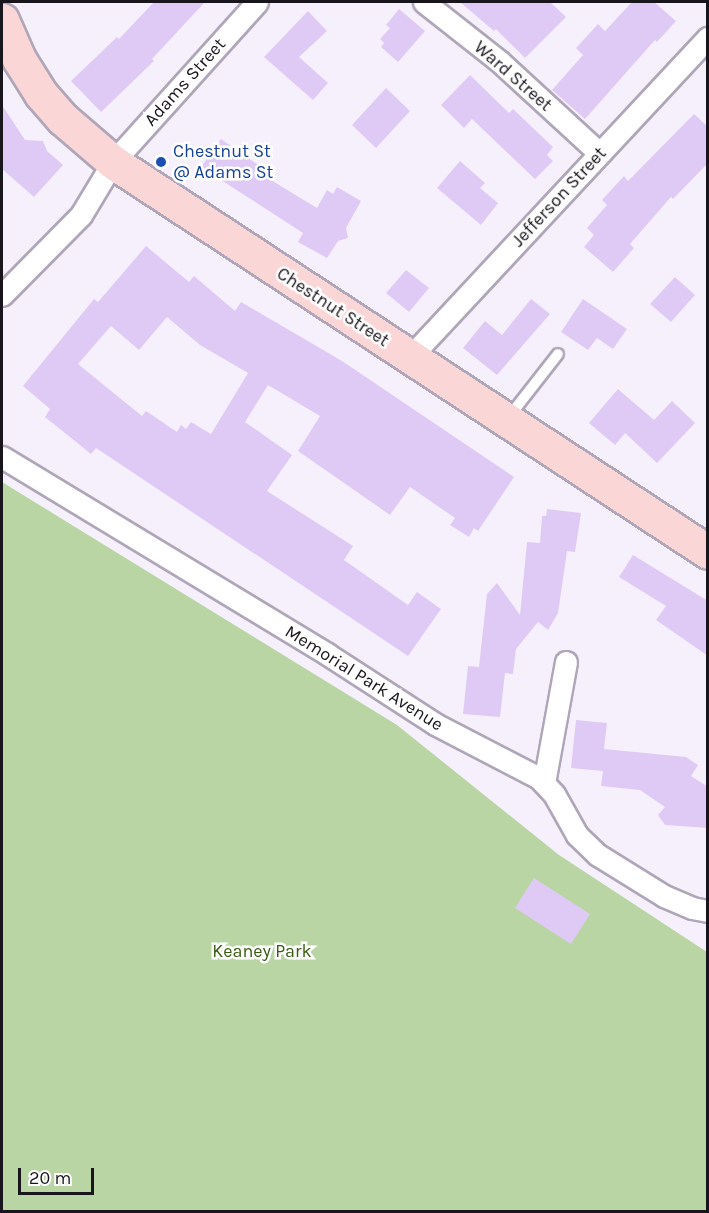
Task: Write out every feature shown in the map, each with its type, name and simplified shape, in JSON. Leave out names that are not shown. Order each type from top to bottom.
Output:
[{"type":"main road","name":"Chestnut Street","points":[[2,20],[19,59],[41,94],[63,119],[113,162],[708,552]]},
{"type":"street","name":"Adams Street","points":[[2,295],[81,215],[113,162],[257,2]]},
{"type":"street","name":"Ward Street","points":[[424,2],[499,61],[599,153]]},
{"type":"street","name":"Jefferson Street","points":[[410,357],[708,37]]},
{"type":"street","name":"Memorial Park Avenue","points":[[2,457],[327,654],[435,724],[539,778],[554,794],[577,835],[598,855],[664,896],[692,908],[708,911]]},
{"type":"street","points":[[544,783],[566,662]]},
{"type":"lane","points":[[506,421],[558,354]]},
{"type":"green space","name":"Keaney Park","points":[[2,482],[397,725],[559,855],[707,952],[707,1211],[2,1211]]},
{"type":"building","points":[[154,2],[205,2],[152,59],[154,61],[101,112],[71,81],[117,37],[119,39]]},
{"type":"building","points":[[460,2],[550,2],[566,17],[525,58],[496,29],[494,31]]},
{"type":"building","points":[[632,2],[654,2],[676,21],[657,42],[655,40],[585,119],[552,90],[583,55],[576,48],[598,24],[605,31]]},
{"type":"building","points":[[399,9],[425,31],[398,62],[381,47],[384,43],[380,39],[390,28],[386,25]]},
{"type":"building","points":[[308,11],[327,31],[299,57],[328,83],[313,100],[264,57]]},
{"type":"building","points":[[470,75],[509,113],[513,109],[553,147],[547,155],[553,161],[535,179],[472,119],[464,128],[441,105]]},
{"type":"building","points":[[386,88],[410,111],[376,148],[352,125]]},
{"type":"building","points":[[2,105],[25,140],[43,141],[47,151],[63,165],[34,197],[2,169]]},
{"type":"building","points":[[694,114],[708,127],[708,163],[673,199],[671,197],[630,244],[634,248],[613,272],[584,247],[594,235],[587,228],[607,205],[602,200],[624,176],[628,181]]},
{"type":"building","points":[[221,139],[264,169],[261,174],[317,208],[327,190],[333,194],[337,187],[361,201],[346,228],[348,238],[338,241],[327,258],[298,242],[303,233],[201,167]]},
{"type":"building","points":[[460,161],[485,183],[480,188],[498,203],[481,225],[437,188]]},
{"type":"building","points":[[146,246],[189,282],[194,276],[235,311],[241,302],[342,361],[514,477],[478,531],[474,528],[469,537],[450,525],[455,518],[410,487],[390,515],[298,451],[320,416],[268,385],[245,422],[292,455],[267,491],[353,546],[344,560],[408,605],[417,592],[441,609],[408,656],[96,448],[91,454],[45,417],[50,409],[23,386],[94,299],[98,302]],"holes":[[[167,317],[200,345],[248,373],[211,434],[191,422],[186,429],[181,425],[177,432],[146,411],[142,416],[78,364],[111,326],[139,350]]]},
{"type":"building","points":[[406,270],[429,288],[409,312],[386,293]]},
{"type":"building","points":[[675,277],[695,295],[671,322],[650,304]]},
{"type":"building","points":[[531,299],[550,314],[497,375],[463,348],[485,321],[502,335]]},
{"type":"building","points":[[583,299],[627,329],[613,349],[597,338],[588,350],[561,332]]},
{"type":"building","points":[[618,389],[654,420],[672,401],[695,423],[657,463],[625,433],[615,445],[589,423]]},
{"type":"building","points":[[547,509],[581,513],[575,552],[567,551],[558,613],[548,630],[538,622],[516,649],[513,674],[505,673],[500,717],[463,714],[468,666],[479,667],[487,594],[497,583],[520,615],[527,542],[540,543],[542,516],[546,516]]},
{"type":"building","points":[[633,555],[708,601],[708,656],[656,620],[666,606],[619,577]]},
{"type":"building","points":[[576,720],[607,723],[604,749],[686,757],[698,765],[691,776],[708,787],[708,828],[665,825],[658,815],[665,807],[640,790],[601,786],[603,771],[571,768]]},
{"type":"building","points":[[534,878],[590,914],[571,944],[515,908]]},
{"type":"place","name":"Chestnut St @ Adams St","points":[[161,162]]}]
